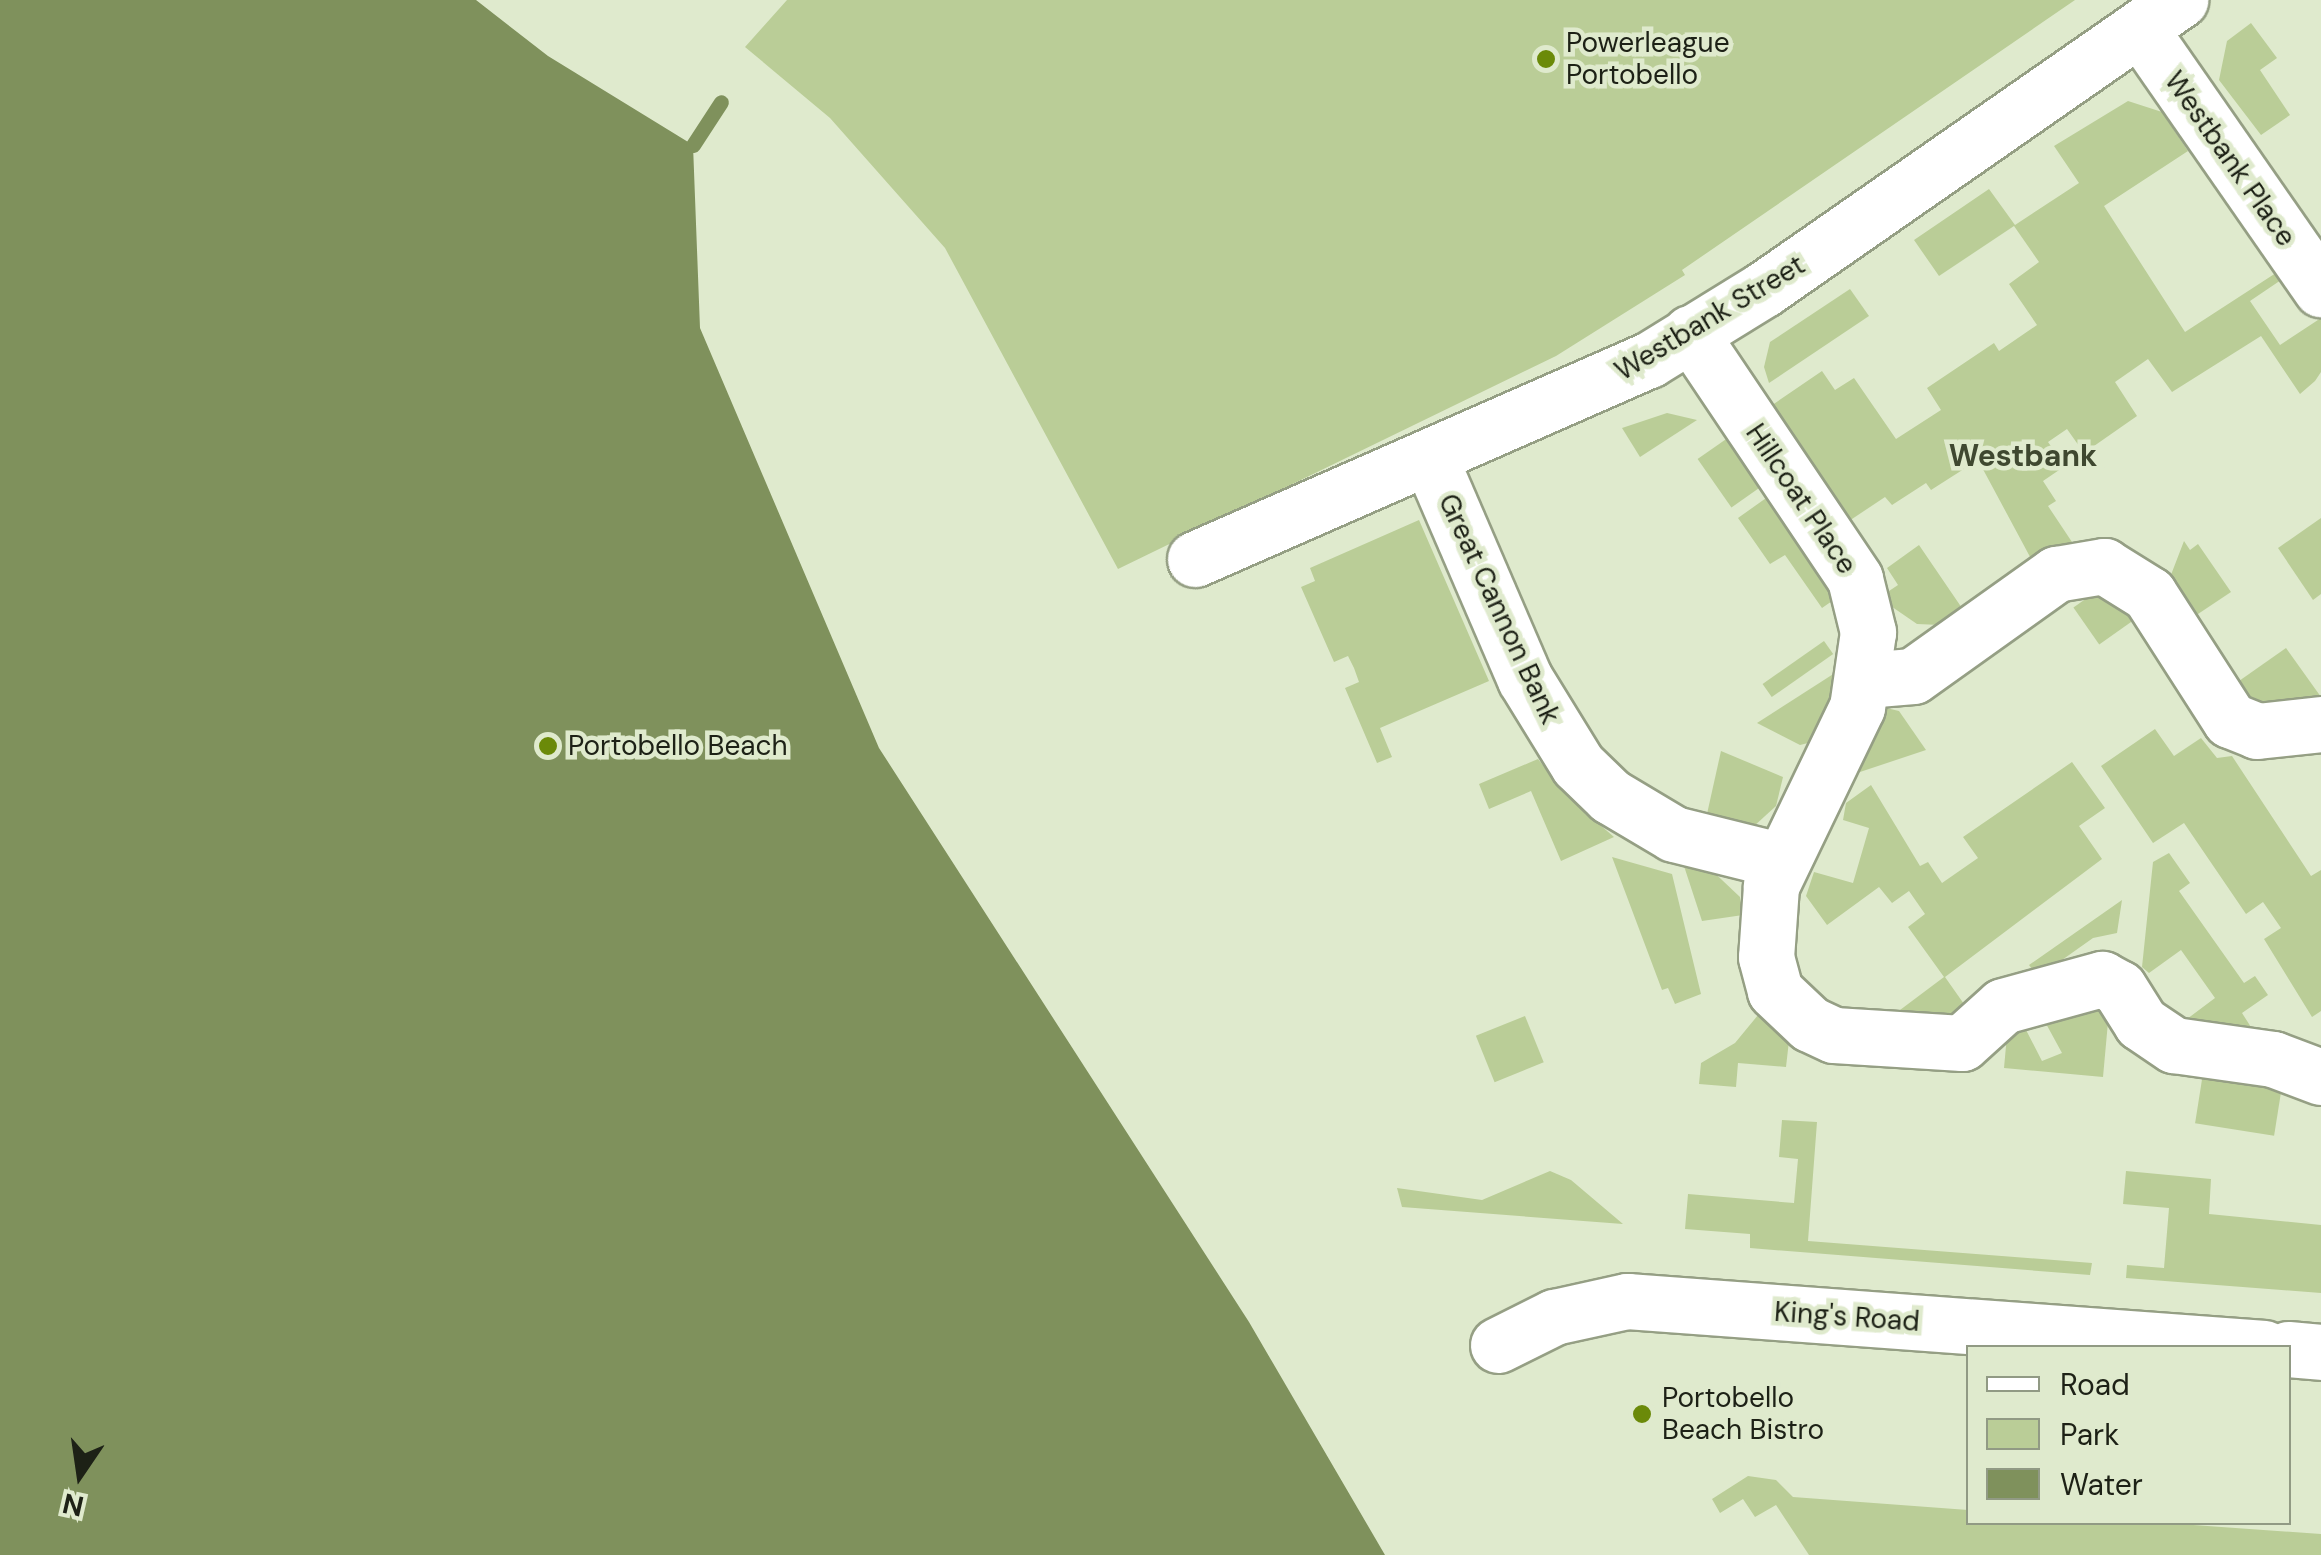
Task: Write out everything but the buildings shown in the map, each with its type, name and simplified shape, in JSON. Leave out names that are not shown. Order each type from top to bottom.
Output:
[{"type":"street","name":"Westbank Place","points":[[2160,14],[2321,289]]},
{"type":"street","name":"Westbank Street","points":[[1196,558],[1431,461],[1649,360],[1764,289],[2160,14]]},
{"type":"street","name":"Hillcoat Place","points":[[1690,333],[1855,578],[1868,632],[1865,680],[1778,860],[1766,917],[1775,991],[1834,1036],[1962,1043],[2003,1006],[2102,979],[2118,988],[2140,1023],[2174,1045],[2272,1060],[2321,1077]]},
{"type":"street","name":"Great Cannon Bank","points":[[1431,461],[1525,679],[1578,765],[1610,796],[1674,834],[1778,860]]},
{"type":"street","points":[[1865,680],[1913,676],[2071,567],[2120,570],[2149,594],[2230,720],[2257,731],[2321,724]]},
{"type":"street","name":"King's Road","points":[[1498,1345],[1554,1317],[1627,1301],[2223,1345]]},
{"type":"street","points":[[2291,1349],[2321,1352]]},
{"type":"green space","points":[[787,0],[2075,0],[1682,270],[1685,275],[1556,356],[1118,569],[945,248],[830,118],[745,47]]},
{"type":"green space","points":[[2251,23],[2277,58],[2260,70],[2290,115],[2261,135],[2219,80],[2227,41]]},
{"type":"green space","points":[[2128,101],[2162,112],[2188,151],[2104,206],[2185,332],[2279,271],[2284,278],[2250,301],[2280,345],[2321,318],[2321,372],[2315,381],[2300,394],[2261,336],[2172,392],[2148,359],[2115,382],[2137,416],[2084,453],[2067,429],[2048,442],[2065,466],[2043,481],[2056,501],[2048,506],[2072,542],[2035,566],[1978,460],[1931,490],[1926,483],[1892,505],[1885,497],[1843,525],[1765,410],[1822,371],[1835,390],[1854,378],[1896,439],[1941,410],[1927,388],[1994,343],[1999,351],[2037,325],[2009,284],[2039,262],[2014,226],[1939,276],[1914,240],[1989,189],[2015,225],[2079,183],[2054,146]]},
{"type":"green space","points":[[1850,289],[1869,316],[1769,383],[1764,367],[1770,342]]},
{"type":"green space","points":[[1667,413],[1697,420],[1640,457],[1622,428]]},
{"type":"green space","points":[[1732,435],[1766,483],[1731,507],[1698,459]]},
{"type":"green space","points":[[1776,491],[1835,599],[1822,608],[1785,555],[1770,564],[1738,518]]},
{"type":"green space","points":[[2321,518],[2321,594],[2313,600],[2278,548]]},
{"type":"green space","points":[[1419,520],[1489,681],[1380,728],[1392,757],[1377,763],[1345,688],[1359,682],[1354,668],[1348,656],[1334,662],[1301,587],[1315,581],[1310,568]]},
{"type":"green space","points":[[2184,541],[2190,550],[2198,544],[2231,592],[2192,618],[2169,580]]},
{"type":"green space","points":[[1919,545],[1966,614],[1940,625],[1917,624],[1885,602],[1883,595],[1898,585],[1887,568]]},
{"type":"green space","points":[[2107,584],[2133,621],[2099,644],[2073,608]]},
{"type":"green space","points":[[1824,641],[1833,654],[1772,697],[1763,684]]},
{"type":"green space","points":[[2286,648],[2321,697],[2321,707],[2258,707],[2239,681]]},
{"type":"green space","points":[[1838,671],[1826,717],[1808,743],[1800,745],[1757,723]]},
{"type":"green space","points":[[1882,707],[1899,711],[1926,750],[1854,774]]},
{"type":"green space","points":[[2155,729],[2174,756],[2201,738],[2217,758],[2232,756],[2311,876],[2321,870],[2321,1011],[2312,1017],[2264,939],[2281,928],[2263,902],[2246,914],[2184,823],[2153,843],[2101,766]]},
{"type":"green space","points":[[1721,751],[1783,777],[1776,806],[1753,827],[1705,823]]},
{"type":"green space","points":[[1538,759],[1569,798],[1614,837],[1561,861],[1531,791],[1489,809],[1479,784]]},
{"type":"green space","points":[[2072,762],[2105,808],[2079,826],[2102,859],[1945,977],[1971,1014],[1907,1020],[1900,1010],[1944,977],[1908,927],[1925,914],[1909,891],[1892,903],[1879,887],[1827,925],[1806,896],[1814,872],[1853,883],[1869,828],[1843,820],[1846,803],[1871,785],[1920,866],[1928,862],[1942,883],[1978,858],[1963,837]]},
{"type":"green space","points":[[2169,853],[2190,883],[2179,891],[2244,983],[2255,976],[2268,995],[2242,1013],[2256,1035],[2179,1025],[2215,998],[2181,950],[2149,973],[2142,967],[2153,862]]},
{"type":"green space","points":[[1612,857],[1672,874],[1701,994],[1675,1004],[1668,988],[1662,990]]},
{"type":"green space","points":[[1683,863],[1704,863],[1740,897],[1743,915],[1702,921]]},
{"type":"green space","points":[[2122,900],[2117,933],[2093,938],[2038,977],[2029,965]]},
{"type":"green space","points":[[2095,1002],[2108,1022],[2103,1077],[2004,1068],[2007,1035],[2025,1028],[2042,1061],[2062,1053],[2044,1020]]},
{"type":"green space","points":[[1763,1009],[1790,1032],[1786,1067],[1738,1063],[1736,1087],[1699,1084],[1701,1063],[1735,1043]]},
{"type":"green space","points":[[1525,1016],[1544,1062],[1495,1082],[1476,1036]]},
{"type":"green space","points":[[2204,1067],[2283,1080],[2274,1136],[2195,1123]]},
{"type":"green space","points":[[1782,1120],[1817,1122],[1808,1241],[2092,1263],[2090,1275],[1750,1248],[1750,1234],[1685,1229],[1688,1194],[1794,1203],[1798,1159],[1779,1157]]},
{"type":"green space","points":[[1550,1171],[1571,1180],[1623,1224],[1402,1207],[1397,1188],[1482,1200]]},
{"type":"green space","points":[[2126,1171],[2211,1179],[2209,1214],[2321,1225],[2321,1293],[2126,1278],[2127,1265],[2164,1268],[2169,1208],[2123,1204]]},
{"type":"green space","points":[[1748,1476],[1776,1480],[1793,1497],[1966,1510],[1966,1525],[2194,1525],[2321,1534],[2321,1555],[1809,1555],[1776,1505],[1755,1517],[1743,1499],[1720,1513],[1712,1499]]},
{"type":"water","name":"Portobello Beach","points":[[0,0],[476,0],[548,56],[693,145],[700,328],[879,748],[1249,1322],[1385,1555],[0,1555]]},
{"type":"waterway","points":[[693,145],[721,102]]},
{"type":"place","name":"Powerleague Portobello","points":[[1546,59]]},
{"type":"place","name":"Portobello Beach","points":[[548,746]]},
{"type":"place","name":"Portobello Beach Bistro","points":[[1642,1414]]},
{"type":"district","name":"Westbank","points":[[2023,456]]}]
